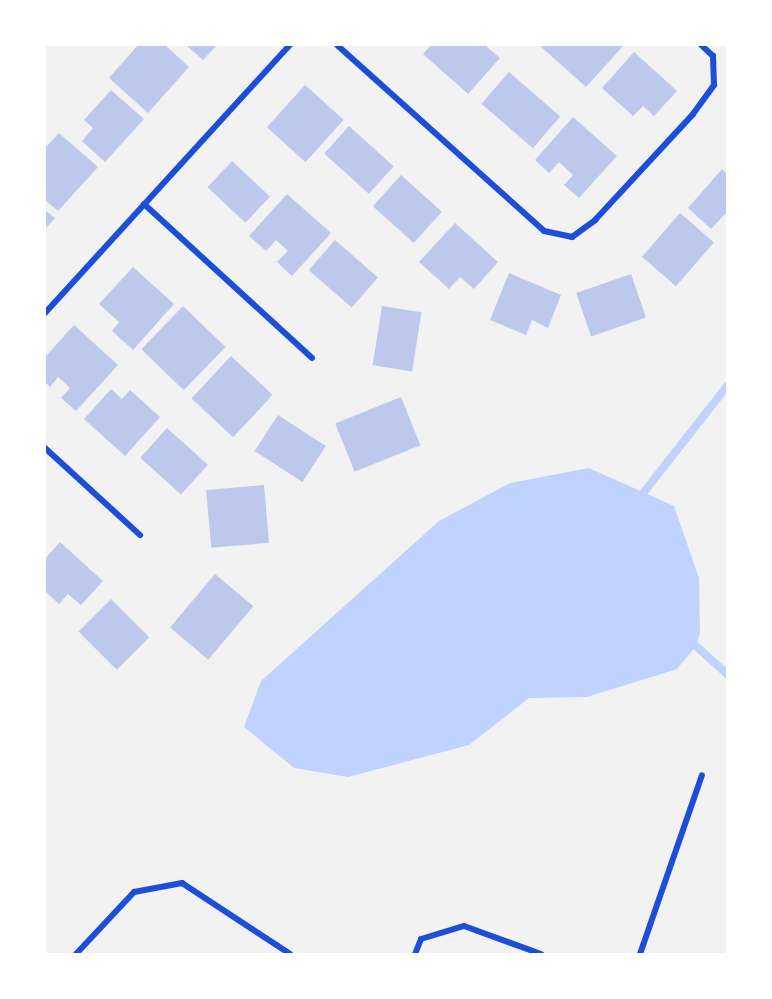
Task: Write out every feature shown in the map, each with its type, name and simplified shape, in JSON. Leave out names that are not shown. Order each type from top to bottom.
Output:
[{"type":"street","points":[[45,313],[290,45]]},
{"type":"street","points":[[338,45],[544,231],[572,237],[595,220],[693,114],[714,85],[713,56],[701,45]]},
{"type":"street","points":[[144,204],[312,358]]},
{"type":"street","points":[[45,448],[140,535]]},
{"type":"street","points":[[640,954],[702,774]]},
{"type":"street","points":[[76,954],[134,892],[182,883],[290,954]]},
{"type":"street","points":[[415,954],[421,939],[464,926],[541,954]]},
{"type":"water","points":[[589,468],[674,506],[699,578],[700,633],[696,646],[677,669],[587,697],[529,698],[469,745],[348,777],[294,768],[244,727],[261,681],[439,521],[510,483]]},
{"type":"building","points":[[138,45],[165,45],[189,67],[148,113],[109,78]]},
{"type":"building","points":[[186,45],[217,45],[203,60]]},
{"type":"building","points":[[431,45],[485,45],[500,58],[468,94],[423,54]]},
{"type":"building","points":[[539,45],[624,45],[586,87]]},
{"type":"building","points":[[634,52],[677,91],[654,116],[643,106],[633,116],[602,88]]},
{"type":"building","points":[[509,72],[560,117],[533,148],[481,104]]},
{"type":"building","points":[[305,85],[344,120],[306,162],[267,127]]},
{"type":"building","points":[[111,90],[144,119],[105,162],[82,141],[93,128],[84,120]]},
{"type":"building","points":[[573,117],[617,156],[579,198],[564,185],[573,175],[559,162],[549,173],[535,160]]},
{"type":"building","points":[[349,126],[394,166],[369,194],[324,153]]},
{"type":"building","points":[[59,133],[98,167],[58,211],[45,200],[45,148]]},
{"type":"building","points":[[232,161],[270,196],[245,223],[207,187]]},
{"type":"building","points":[[722,169],[727,174],[727,212],[711,229],[688,208]]},
{"type":"building","points":[[401,175],[442,212],[414,243],[373,206]]},
{"type":"building","points":[[287,194],[331,233],[292,276],[277,262],[288,251],[276,240],[266,251],[249,236]]},
{"type":"building","points":[[45,210],[55,218],[45,229]]},
{"type":"building","points":[[680,213],[714,243],[676,286],[642,257]]},
{"type":"building","points":[[455,223],[498,262],[474,289],[460,277],[449,289],[419,262]]},
{"type":"building","points":[[335,240],[378,277],[352,308],[309,270]]},
{"type":"building","points":[[133,267],[174,304],[133,350],[112,331],[119,322],[99,304]]},
{"type":"building","points":[[509,273],[561,295],[548,328],[532,320],[526,335],[490,320]]},
{"type":"building","points":[[631,274],[646,317],[591,336],[576,293]]},
{"type":"building","points":[[183,306],[225,347],[184,390],[141,349]]},
{"type":"building","points":[[382,306],[422,312],[412,372],[373,365]]},
{"type":"building","points":[[74,325],[118,365],[76,411],[61,398],[70,388],[58,377],[50,387],[45,382],[45,357]]},
{"type":"building","points":[[231,356],[273,395],[233,437],[191,398]]},
{"type":"building","points":[[111,389],[122,399],[130,390],[160,417],[125,456],[84,419]]},
{"type":"building","points":[[401,397],[420,445],[355,472],[335,424]]},
{"type":"building","points":[[278,415],[326,446],[302,482],[255,451]]},
{"type":"building","points":[[167,428],[208,465],[181,495],[140,458]]},
{"type":"building","points":[[264,485],[269,543],[211,548],[206,490]]},
{"type":"building","points":[[60,542],[103,581],[81,605],[68,594],[59,604],[45,591],[45,559]]},
{"type":"building","points":[[215,574],[253,606],[208,660],[170,628]]},
{"type":"building","points":[[111,599],[149,637],[117,670],[78,632]]},
{"type":"waterway","points":[[644,492],[727,386]]},
{"type":"waterway","points":[[696,646],[727,674]]}]
